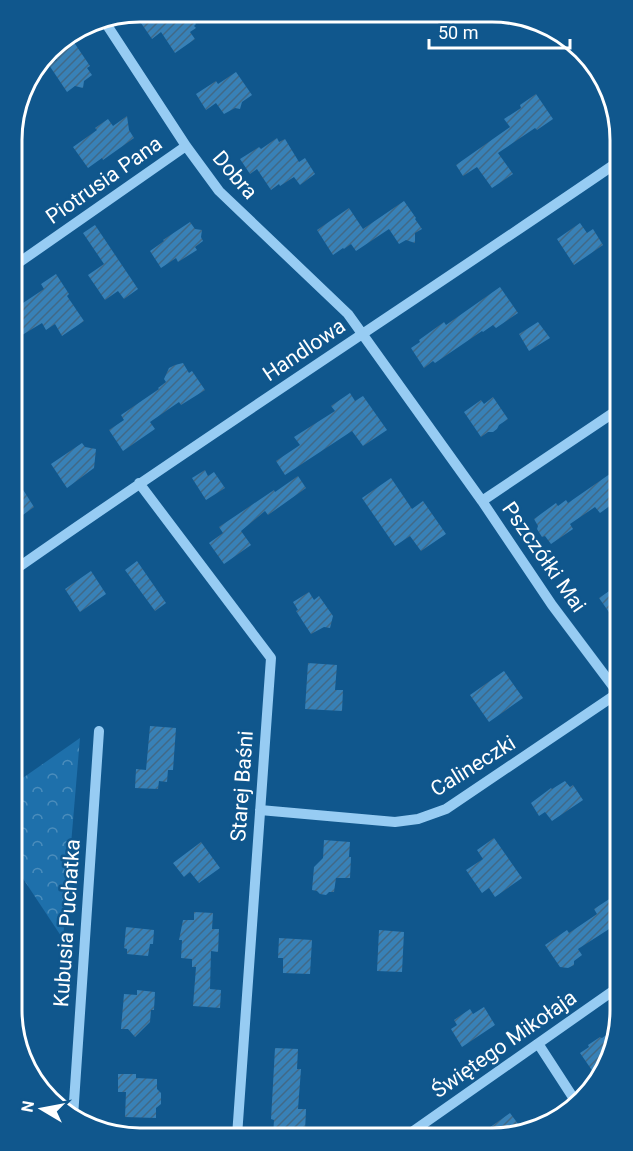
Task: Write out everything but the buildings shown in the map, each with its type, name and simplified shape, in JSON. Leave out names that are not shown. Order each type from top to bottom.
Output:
[{"type":"street","name":"Dobra","points":[[108,27],[186,146],[219,191],[345,311],[362,334]]},
{"type":"street","name":"Piotrusia Pana","points":[[22,260],[186,146]]},
{"type":"street","name":"Handlowa","points":[[22,565],[139,483],[610,167]]},
{"type":"street","name":"Pszczółki Mai","points":[[362,334],[482,501],[552,605],[610,682]]},
{"type":"street","name":"Pszczółki Mai","points":[[482,501],[610,415]]},
{"type":"street","name":"Starej Baśni","points":[[139,483],[271,658],[238,1128]]},
{"type":"street","name":"Calineczki","points":[[260,810],[395,822],[418,819],[446,809],[610,698]]},
{"type":"street","name":"Kubusia Puchatka","points":[[74,1107],[99,731]]},
{"type":"street","name":"Świętego Mikołaja","points":[[418,1128],[610,993]]},
{"type":"street","points":[[539,1045],[573,1097]]},
{"type":"green space","points":[[80,738],[63,939],[22,877],[22,779]]}]
